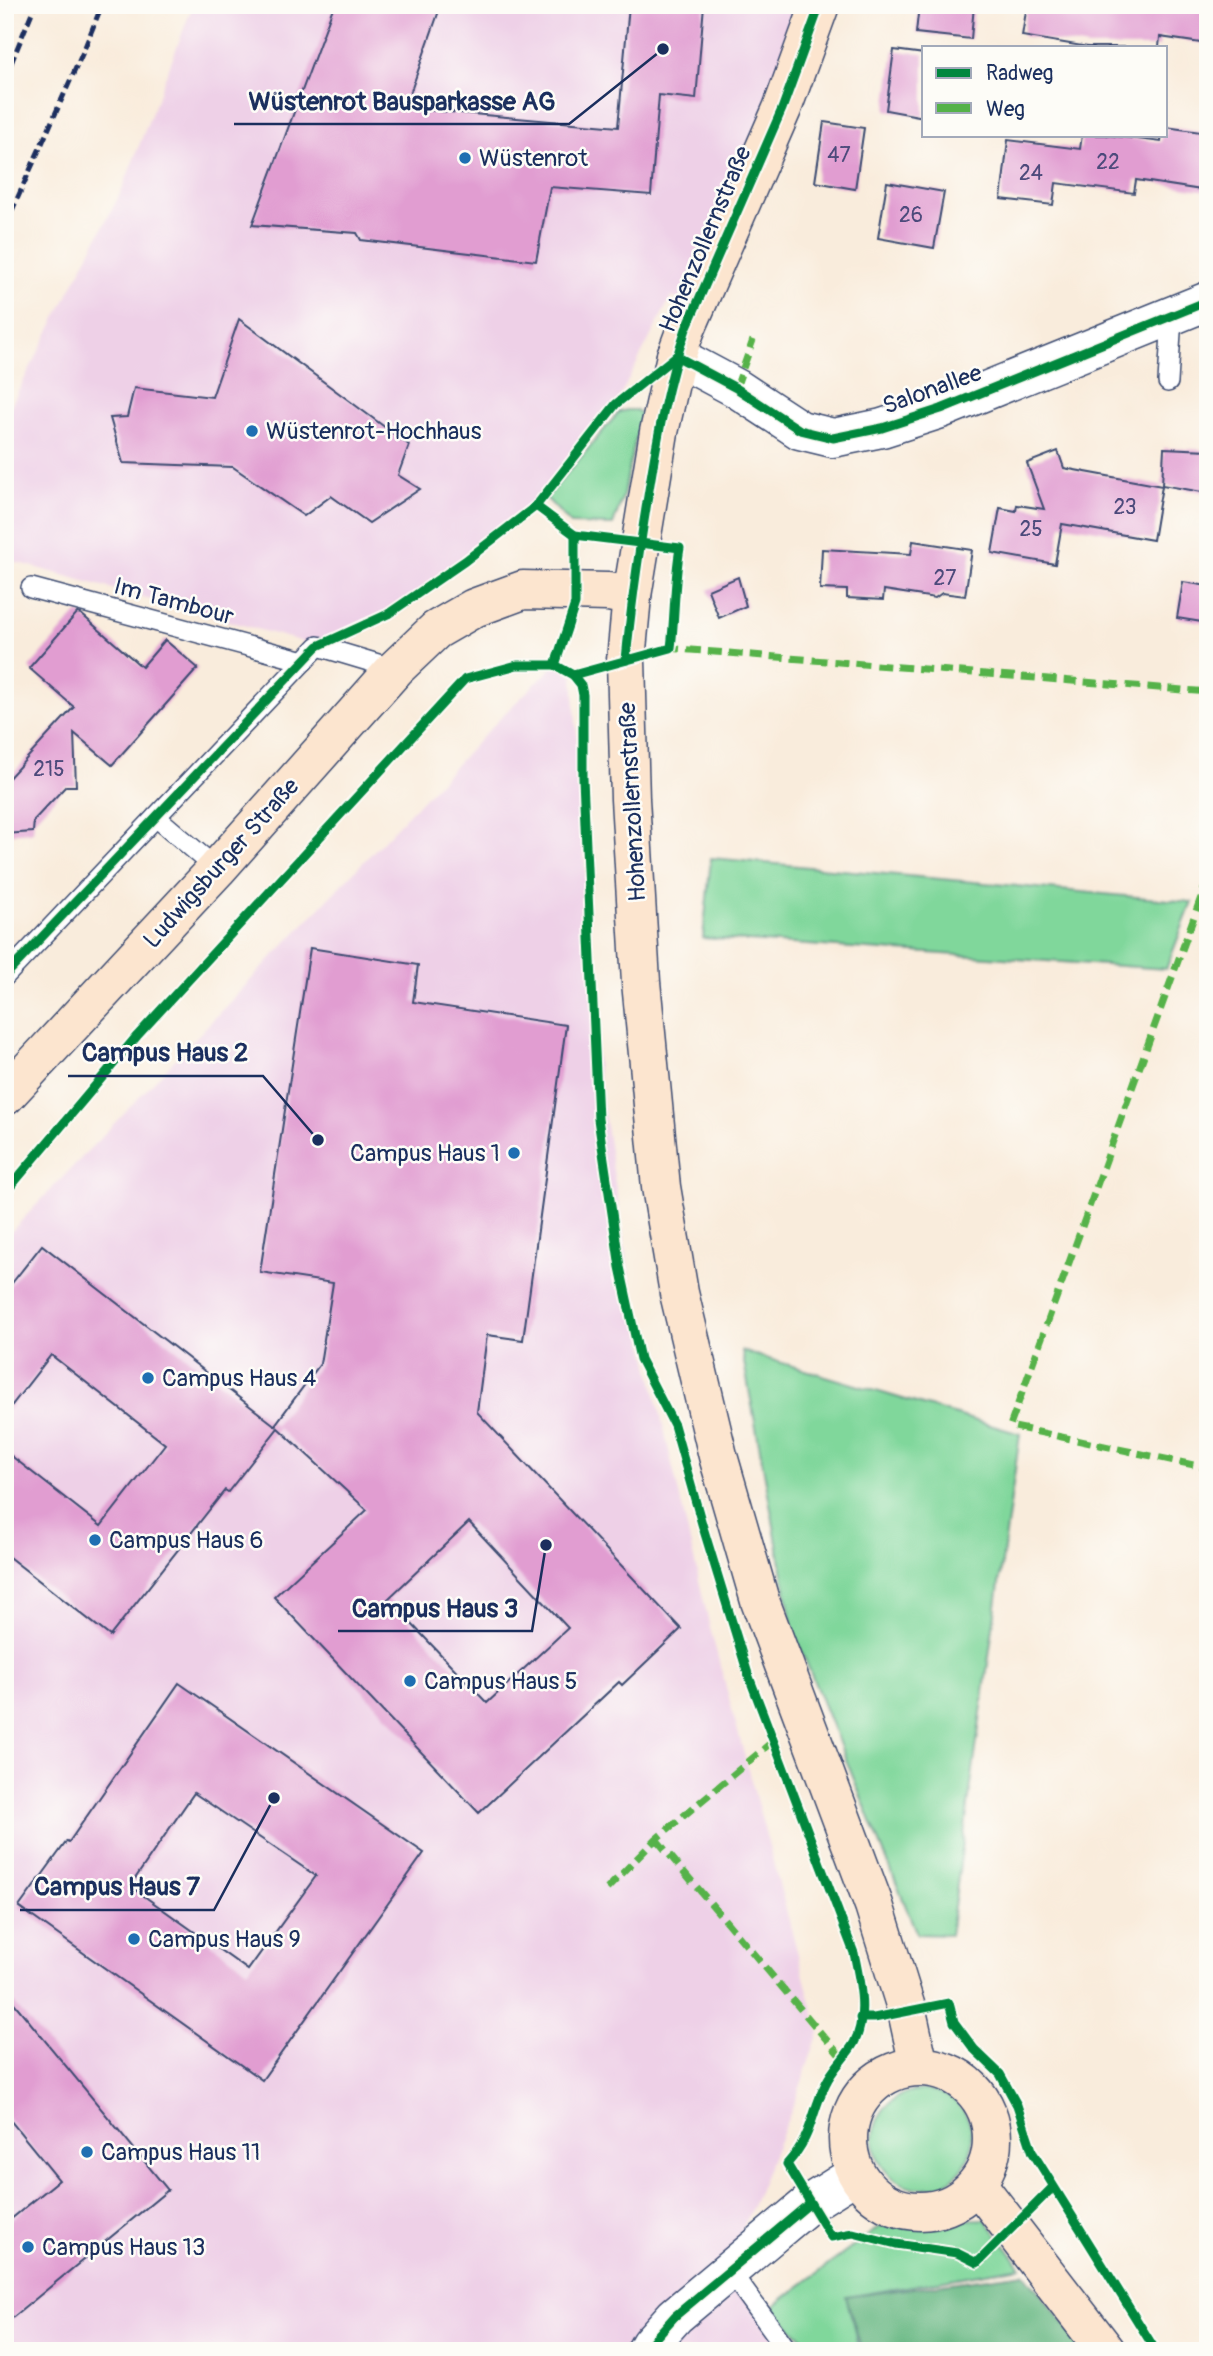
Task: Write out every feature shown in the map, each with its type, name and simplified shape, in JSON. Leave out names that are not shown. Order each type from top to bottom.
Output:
[{"type":"main road","name":"Hohenzollernstraße","points":[[820,5],[782,109],[681,343],[659,432],[632,596],[626,660],[630,799],[641,982],[661,1187],[680,1293],[718,1456],[760,1601],[874,1905],[907,2011],[919,2066]]},
{"type":"main road","name":"Ludwigsburger Straße","points":[[5,1096],[217,869],[395,669],[436,630],[474,608],[523,590],[597,591],[632,596]]},
{"type":"main road","points":[[919,2066],[943,2069],[963,2080],[980,2097],[990,2118],[993,2141],[988,2164],[977,2185],[959,2200],[937,2209],[914,2211],[891,2206],[871,2192],[856,2174],[848,2150],[848,2125],[857,2102],[873,2083],[895,2071],[919,2066]]},
{"type":"main road","points":[[977,2185],[1106,2351]]},
{"type":"street","name":"Salonallee","points":[[681,343],[714,375],[800,430],[833,438],[882,428],[941,409],[1208,301]]},
{"type":"street","points":[[646,2351],[675,2316],[810,2203],[856,2174]]},
{"type":"lane","points":[[1168,382],[1172,316]]},
{"type":"lane","name":"Im Tambour","points":[[32,588],[304,661]]},
{"type":"lane","points":[[5,976],[318,646],[395,669]]},
{"type":"lane","points":[[156,817],[217,869]]},
{"type":"lane","points":[[730,2271],[788,2351]]},
{"type":"shaded area","points":[[193,5],[820,5],[697,304],[671,297],[616,404],[530,510],[465,561],[388,614],[318,646],[5,559],[5,417],[122,190]]},
{"type":"shaded area","points":[[555,665],[573,675],[598,1075],[632,1291],[710,1628],[819,2032],[796,2099],[725,2272],[797,2351],[5,2351],[5,1238],[509,709]]},
{"type":"green space","points":[[636,410],[641,414],[623,496],[613,525],[571,524],[546,498],[619,412]]},
{"type":"green space","points":[[711,858],[1192,902],[1166,969],[703,938]]},
{"type":"green space","points":[[742,1351],[1020,1434],[950,1935],[917,1934],[793,1630]]},
{"type":"green space","points":[[923,2090],[942,2094],[957,2105],[968,2120],[972,2139],[968,2158],[957,2173],[942,2184],[923,2188],[904,2184],[889,2173],[878,2158],[874,2139],[878,2120],[889,2105],[904,2094]]},
{"type":"green space","points":[[985,2219],[1021,2267],[847,2297],[859,2351],[816,2351],[771,2308],[886,2222]]},
{"type":"green space","points":[[1024,2273],[1086,2351],[862,2351],[846,2297]]},
{"type":"building","name":"Wüstenrot","points":[[334,5],[441,5],[405,108],[618,127],[629,5],[704,5],[696,99],[659,95],[651,195],[550,187],[536,261],[361,240],[357,233],[252,225]]},
{"type":"building","points":[[919,5],[974,5],[971,39],[916,33]]},
{"type":"building","points":[[1027,5],[1208,5],[1208,44],[1160,37],[1159,46],[1082,46],[1022,36]]},
{"type":"building","points":[[894,50],[922,54],[922,117],[886,110]]},
{"type":"building","points":[[824,122],[864,128],[855,189],[815,182]]},
{"type":"building","points":[[1168,127],[1208,133],[1208,191],[1136,180],[1134,193],[1056,183],[1053,205],[1001,199],[1008,140],[1080,149],[1082,136],[1114,136],[1161,142],[1162,136],[1168,136]]},
{"type":"building","points":[[887,182],[944,192],[934,248],[878,238]]},
{"type":"building","name":"Wüstenrot-Hochhaus","points":[[239,319],[409,445],[398,475],[420,489],[369,523],[331,496],[304,516],[233,467],[123,463],[110,418],[127,417],[134,388],[212,397]]},
{"type":"building","points":[[1164,448],[1208,450],[1208,493],[1162,485]]},
{"type":"building","points":[[1058,451],[1064,468],[1162,486],[1153,540],[1062,524],[1055,564],[992,553],[1000,508],[1016,511],[1017,505],[1044,509],[1027,463]]},
{"type":"building","points":[[913,541],[972,550],[965,596],[942,593],[935,598],[884,590],[883,600],[847,598],[847,590],[820,589],[822,549],[911,554]]},
{"type":"building","points":[[738,577],[746,606],[719,618],[708,590]]},
{"type":"building","points":[[1183,582],[1208,586],[1208,623],[1177,618]]},
{"type":"building","points":[[77,613],[142,667],[165,640],[198,668],[112,765],[74,733],[76,786],[66,786],[48,805],[34,820],[33,832],[5,834],[5,782],[74,707],[29,668]]},
{"type":"building","points":[[310,948],[418,965],[413,1002],[566,1025],[523,1340],[487,1335],[477,1412],[681,1629],[622,1685],[619,1682],[479,1813],[274,1597],[367,1510],[278,1428],[228,1492],[225,1490],[110,1636],[5,1554],[5,1451],[101,1526],[165,1444],[51,1355],[5,1414],[5,1292],[42,1245],[277,1427],[275,1425],[320,1364],[333,1283],[260,1272]],"holes":[[[469,1522],[568,1628],[487,1703],[388,1599]]]},
{"type":"building","points":[[179,1683],[424,1853],[262,2080],[19,1907],[67,1841],[69,1842]],"holes":[[[194,1793],[316,1876],[248,1970],[130,1886]]]},
{"type":"building","name":"Campus Haus 11","points":[[5,1992],[168,2190],[5,2324],[5,2224],[59,2180],[5,2114]]},
{"type":"railway","points":[[5,23],[13,5]]},
{"type":"railway","points":[[5,78],[35,5]]},
{"type":"railway","points":[[5,226],[102,5]]},
{"type":"marked path","points":[[736,388],[753,340]]},
{"type":"marked path","points":[[666,648],[1208,692]]},
{"type":"marked path","points":[[1208,878],[1010,1426],[1208,1468]]},
{"type":"marked path","points":[[607,1889],[656,1839],[773,1741]]},
{"type":"marked path","points":[[656,1839],[843,2059]]},
{"type":"cycle path","points":[[626,660],[651,475],[679,349],[782,109],[820,5]]},
{"type":"cycle path","points":[[676,356],[736,388],[800,430],[833,438],[882,428],[941,409],[1208,301]]},
{"type":"cycle path","points":[[5,976],[318,646],[388,614],[465,561],[536,506],[616,404],[676,356]]},
{"type":"cycle path","points":[[536,506],[575,535],[680,548],[671,648],[573,675]]},
{"type":"cycle path","points":[[555,665],[575,604],[575,535]]},
{"type":"cycle path","points":[[5,1193],[137,1036],[465,679],[517,665],[555,665],[573,675],[581,685],[583,695],[583,778],[598,1119],[620,1267],[640,1359],[674,1425],[748,1674],[854,1953],[860,1987],[861,2022],[854,2043],[829,2078],[807,2134],[787,2164],[831,2237],[853,2233],[896,2244],[957,2253],[977,2263],[1053,2187]]},
{"type":"cycle path","points":[[860,2018],[874,2018],[949,2003],[954,2022],[974,2049],[1000,2074],[1017,2105],[1033,2153],[1156,2351]]},
{"type":"cycle path","points":[[646,2351],[675,2316],[810,2203]]},
{"type":"place","name":"Wüstenrot Bausparkasse AG","points":[[663,49]]},
{"type":"place","name":"Wüstenrot","points":[[465,158]]},
{"type":"place","name":"Wüstenrot-Hochhaus","points":[[252,431]]},
{"type":"place","name":"Campus Haus 2","points":[[318,1140]]},
{"type":"place","name":"Campus Haus 1","points":[[514,1153]]},
{"type":"place","name":"Campus Haus 4","points":[[148,1378]]},
{"type":"place","name":"Campus Haus 6","points":[[95,1540]]},
{"type":"place","name":"Campus Haus 3","points":[[546,1545]]},
{"type":"place","name":"Campus Haus 5","points":[[410,1681]]},
{"type":"place","name":"Campus Haus 7","points":[[274,1798]]},
{"type":"place","name":"Campus Haus 9","points":[[134,1939]]},
{"type":"place","name":"Campus Haus 11","points":[[87,2152]]},
{"type":"place","name":"Campus Haus 13","points":[[28,2247]]}]
